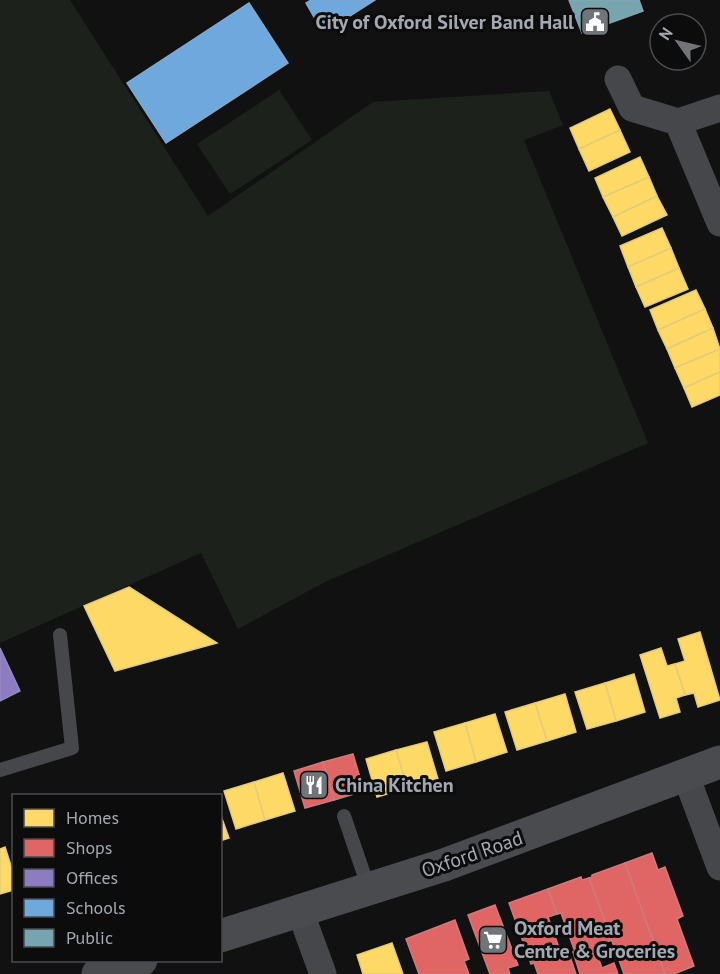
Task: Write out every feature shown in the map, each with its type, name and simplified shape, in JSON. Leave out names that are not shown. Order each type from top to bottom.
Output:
[{"type":"main road","name":"Oxford Road","points":[[222,935],[486,851],[720,762]]},
{"type":"main road","points":[[98,974],[135,962]]},
{"type":"street","points":[[618,79],[632,108],[678,122],[720,108]]},
{"type":"street","points":[[678,122],[720,223]]},
{"type":"street","points":[[686,776],[720,867]]},
{"type":"street","points":[[300,910],[322,974]]},
{"type":"lane","points":[[0,770],[72,748],[60,635]]},
{"type":"lane","points":[[344,816],[369,889]]},
{"type":"shaded area","points":[[0,0],[70,0],[208,216],[373,102],[549,91],[563,125],[524,140],[648,443],[325,582],[238,629],[201,553],[0,643]]},
{"type":"shaded area","points":[[279,90],[312,140],[230,194],[197,144]]},
{"type":"building: Homes","points":[[610,109],[620,130],[579,149],[570,128]]},
{"type":"building: Homes","points":[[620,130],[630,152],[589,171],[579,149]]},
{"type":"building: Homes","points":[[640,157],[649,177],[603,197],[595,178]]},
{"type":"building: Homes","points":[[649,177],[657,196],[613,217],[603,197]]},
{"type":"building: Homes","points":[[657,196],[667,215],[622,236],[613,217]]},
{"type":"building: Homes","points":[[662,228],[671,248],[628,267],[620,246]]},
{"type":"building: Homes","points":[[671,248],[679,268],[636,287],[628,267]]},
{"type":"building: Homes","points":[[679,268],[688,289],[645,307],[636,287]]},
{"type":"building: Homes","points":[[696,290],[705,309],[658,330],[650,310]]},
{"type":"building: Homes","points":[[705,309],[713,328],[667,349],[658,330]]},
{"type":"building: Homes","points":[[713,328],[720,349],[675,368],[667,349]]},
{"type":"building: Homes","points":[[720,349],[720,372],[684,388],[675,368]]},
{"type":"building: Homes","points":[[720,372],[720,395],[692,407],[684,388]]},
{"type":"building: Homes","points":[[129,587],[217,643],[115,671],[84,606]]},
{"type":"building: Homes","points":[[700,632],[720,700],[698,707],[694,693],[685,695],[675,664],[685,661],[678,639]]},
{"type":"building: Homes","points":[[661,648],[667,666],[675,664],[685,695],[676,698],[680,712],[660,718],[640,655]]},
{"type":"building: Homes","points":[[634,674],[645,712],[616,721],[605,683]]},
{"type":"building: Homes","points":[[605,683],[616,721],[587,729],[575,692]]},
{"type":"building: Homes","points":[[565,694],[576,732],[547,741],[535,703]]},
{"type":"building: Homes","points":[[535,703],[547,741],[517,750],[505,712]]},
{"type":"building: Homes","points":[[495,714],[507,752],[476,762],[465,723]]},
{"type":"building: Homes","points":[[465,723],[476,762],[446,771],[434,732]]},
{"type":"building: Homes","points":[[427,742],[438,779],[407,788],[396,750]]},
{"type":"building: Homes","points":[[396,750],[407,788],[377,797],[366,759]]},
{"type":"building: Homes","points":[[283,773],[295,811],[265,820],[254,782]]},
{"type":"building: Homes","points":[[254,782],[265,820],[236,829],[224,791]]},
{"type":"building: Homes","points":[[222,819],[229,838],[222,840]]},
{"type":"building: Homes","points":[[5,847],[12,869],[12,891],[0,894],[0,849]]},
{"type":"building: Homes","points":[[392,943],[403,974],[363,974],[357,955]]},
{"type":"building: Shops","points":[[353,754],[364,791],[334,800],[323,762]]},
{"type":"building: Shops","name":"China Kitchen","points":[[323,762],[334,800],[305,808],[294,771]]},
{"type":"building: Shops","points":[[652,853],[658,870],[665,867],[683,916],[677,919],[694,966],[674,974],[665,974],[625,863]]},
{"type":"building: Shops","points":[[625,863],[665,974],[624,974],[589,878]]},
{"type":"building: Shops","points":[[581,877],[582,880],[589,878],[612,940],[594,947],[602,968],[614,963],[618,974],[580,974],[561,913],[557,914],[548,889]]},
{"type":"building: Shops","points":[[548,889],[557,914],[548,917],[561,953],[568,951],[576,974],[538,974],[534,963],[531,964],[509,903]]},
{"type":"building: Shops","name":"Oxford Meat Centre & Groceries","points":[[495,905],[518,965],[508,968],[510,974],[490,974],[468,915]]},
{"type":"building: Shops","points":[[455,920],[469,959],[464,961],[469,974],[419,974],[406,939]]},
{"type":"building: Offices","points":[[0,648],[20,691],[0,701]]},
{"type":"building: Schools","points":[[311,0],[375,0],[328,30],[323,22],[318,24],[306,3]]},
{"type":"building: Schools","points":[[249,3],[288,63],[166,143],[127,83]]},
{"type":"building: Public","name":"City of Oxford Silver Band Hall","points":[[569,0],[639,0],[643,11],[582,33]]},
{"type":"place","name":"City of Oxford Silver Band Hall","points":[[595,22]]},
{"type":"place","name":"China Kitchen","points":[[314,785]]},
{"type":"place","name":"Oxford Meat Centre & Groceries","points":[[493,940]]}]
